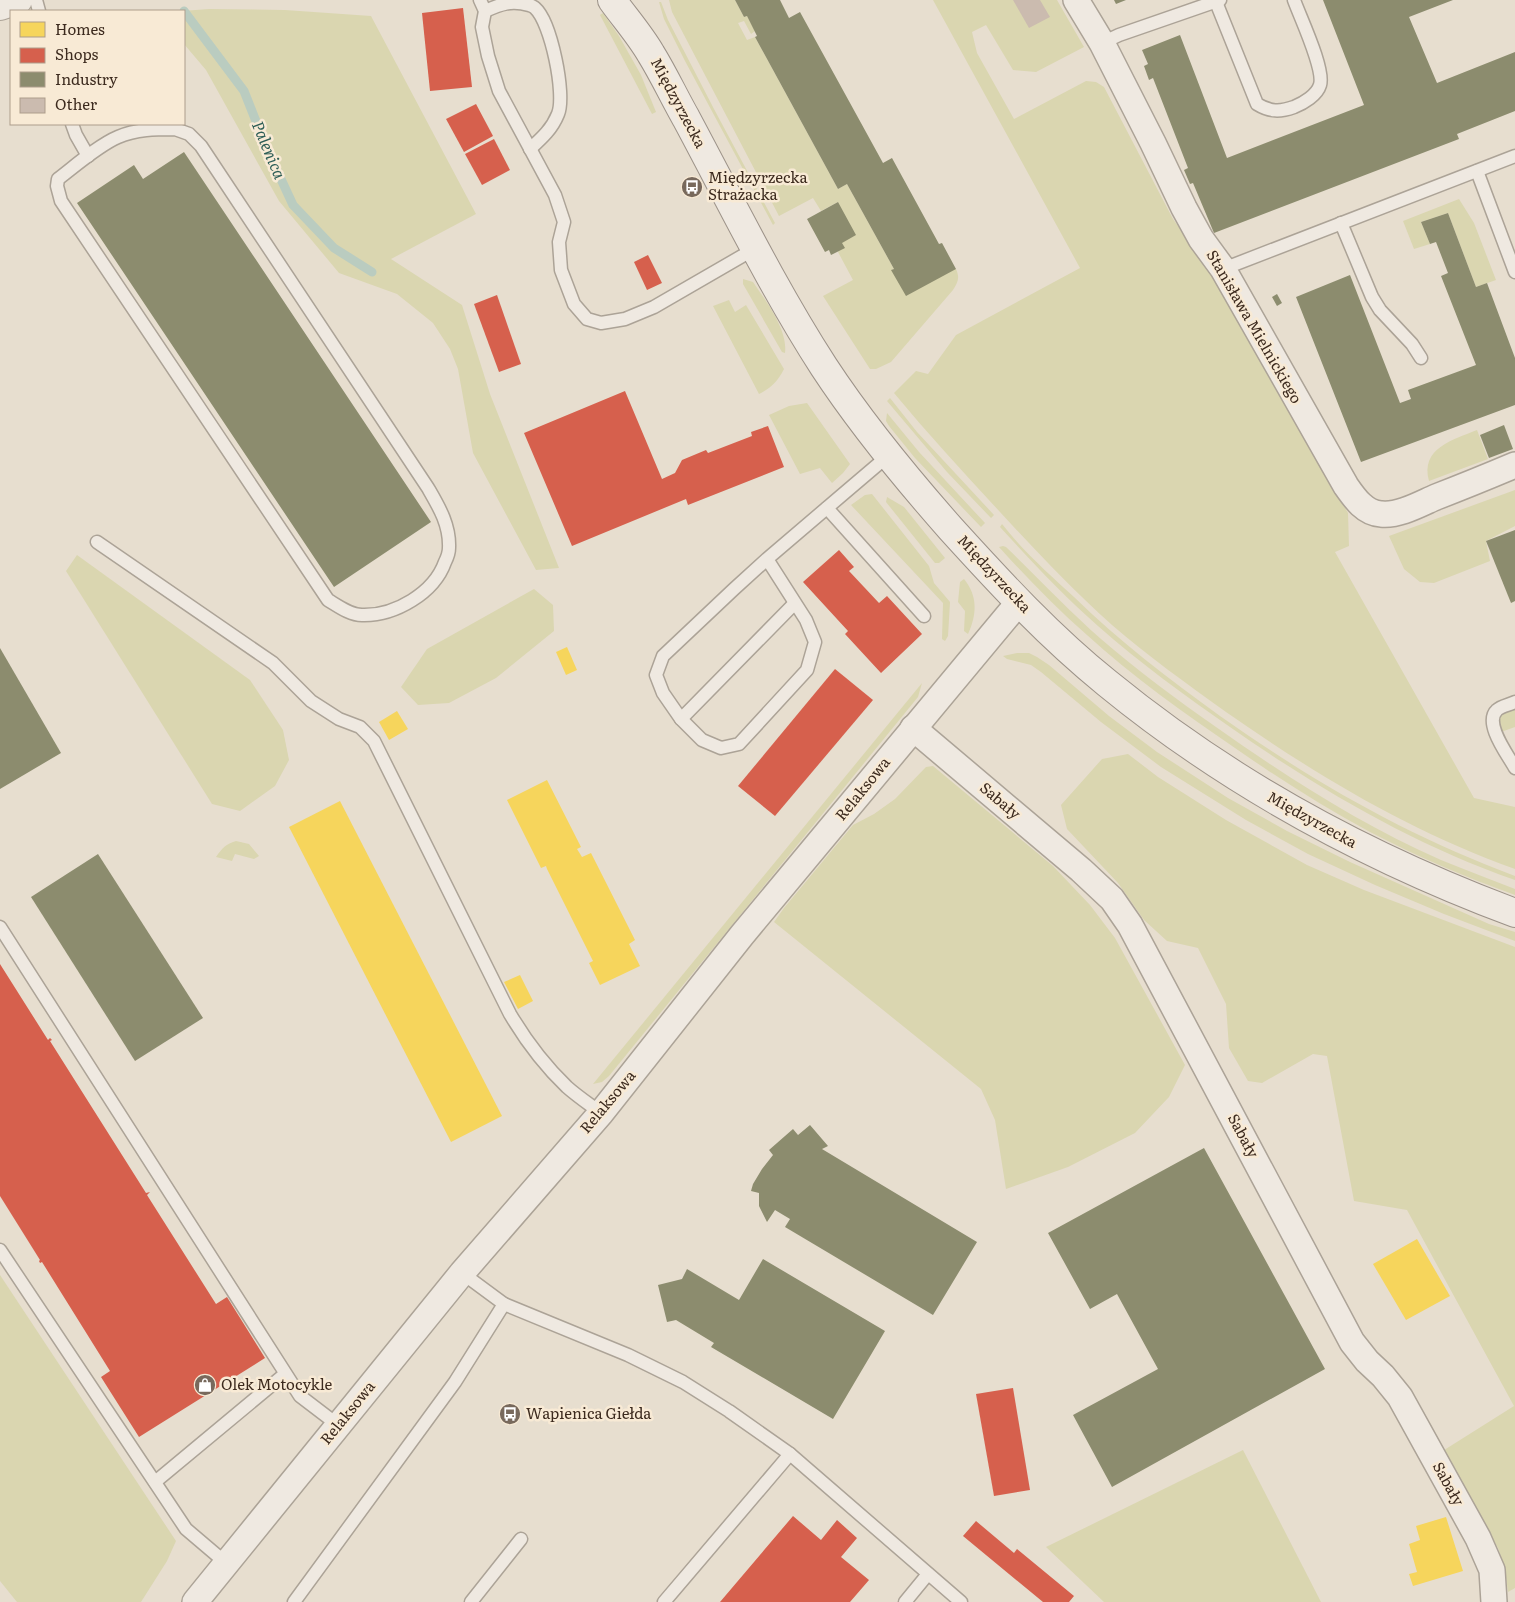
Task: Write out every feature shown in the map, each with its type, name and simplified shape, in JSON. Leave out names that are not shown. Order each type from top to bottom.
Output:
[{"type":"main road","points":[[0,6],[18,0]]},
{"type":"main road","name":"Międzyrzecka","points":[[612,0],[650,52],[788,307],[825,368],[910,482],[977,558],[1019,602],[1107,683],[1196,749],[1255,788],[1360,847],[1440,884],[1515,913]]},
{"type":"main road","name":"Międzyrzecka","points":[[631,0],[650,52]]},
{"type":"street","name":"Stanisława Mielnickiego","points":[[1076,0],[1102,44],[1153,142],[1184,208],[1202,239],[1223,268],[1354,498],[1372,512],[1381,514],[1400,511],[1515,466]]},
{"type":"street","name":"Relaksowa","points":[[195,1602],[462,1273],[601,1113],[742,935],[1019,602]]},
{"type":"street","name":"Sabały","points":[[913,728],[1081,870],[1112,899],[1130,925],[1352,1342],[1384,1376],[1400,1397],[1478,1538],[1492,1570],[1494,1602]]},
{"type":"lane","points":[[1102,44],[1119,35],[1218,1],[1257,104],[1267,110],[1284,111],[1307,100],[1313,95],[1320,84],[1320,68],[1294,0]]},
{"type":"lane","points":[[530,149],[548,132],[559,112],[562,93],[551,37],[535,7],[522,2],[482,5],[482,27],[488,56],[499,91],[530,149],[555,195],[564,222],[559,242],[561,270],[574,304],[587,319],[601,323],[625,319],[654,307],[756,248]]},
{"type":"lane","points":[[72,125],[88,156]]},
{"type":"lane","points":[[175,128],[189,134],[201,146],[428,488],[442,513],[449,533],[450,550],[443,569],[431,585],[418,597],[399,607],[362,615],[346,611],[328,600],[61,201],[56,186],[58,179],[88,156],[118,137],[145,130],[175,128]]},
{"type":"lane","points":[[1223,268],[1515,156]]},
{"type":"lane","points":[[1477,171],[1511,250],[1515,272]]},
{"type":"lane","points":[[1341,223],[1372,297],[1380,310],[1412,344],[1421,358]]},
{"type":"lane","points":[[767,559],[806,620],[815,642],[807,670],[739,744],[721,748],[702,740],[681,718],[663,694],[656,675],[662,656],[767,559],[889,455]]},
{"type":"lane","points":[[827,508],[924,616]]},
{"type":"lane","points":[[97,542],[273,663],[311,701],[339,719],[360,727],[374,741],[510,1014],[545,1064],[568,1088],[601,1113]]},
{"type":"lane","points":[[681,718],[794,604]]},
{"type":"lane","points":[[1515,702],[1498,710],[1493,716],[1493,726],[1497,737],[1515,768]]},
{"type":"lane","points":[[0,927],[285,1374],[300,1396],[338,1425]]},
{"type":"lane","points":[[0,1250],[186,1529],[226,1563]]},
{"type":"lane","points":[[462,1273],[504,1304],[628,1355],[683,1382],[729,1411],[790,1454],[961,1602]]},
{"type":"lane","points":[[294,1602],[455,1382],[504,1304]]},
{"type":"lane","points":[[154,1482],[285,1374]]},
{"type":"lane","points":[[664,1602],[790,1454]]},
{"type":"lane","points":[[471,1602],[521,1539]]},
{"type":"lane","points":[[905,1602],[928,1574]]},
{"type":"shaded area","points":[[669,0],[735,0],[744,17],[747,16],[755,31],[751,34],[744,21],[738,23],[747,40],[755,37],[838,189],[847,184],[894,269],[892,270],[956,269],[958,280],[953,290],[891,362],[876,369],[870,369],[823,296],[853,280],[838,252],[842,243],[838,202],[821,211],[813,198],[779,216],[672,12]]},
{"type":"shaded area","points":[[933,0],[1057,0],[1084,47],[1036,72],[1013,70],[986,25],[972,32],[977,53],[1014,119],[1086,81],[1096,82],[1104,87],[1173,219],[1210,270],[1348,513],[1349,546],[1335,552],[1474,798],[1515,807],[1515,869],[1476,854],[1401,820],[1330,780],[1260,736],[1154,659],[1112,625],[1054,570],[894,393],[916,371],[928,374],[956,335],[1080,268]]},
{"type":"shaded area","points":[[659,2],[661,2],[668,20],[775,223],[773,225],[685,61],[664,19]]},
{"type":"shaded area","points":[[209,9],[285,10],[371,16],[476,214],[391,259],[462,305],[490,394],[559,568],[536,570],[473,453],[458,369],[450,349],[433,323],[397,294],[339,273],[279,201],[206,70],[185,45],[185,11]]},
{"type":"shaded area","points":[[603,13],[619,36],[641,75],[656,112],[652,114],[600,15]]},
{"type":"shaded area","points":[[1459,199],[1474,223],[1496,280],[1476,287],[1448,213],[1421,222],[1430,244],[1414,249],[1403,221]]},
{"type":"shaded area","points":[[743,279],[753,282],[775,316],[783,335],[785,353],[782,352],[743,284]]},
{"type":"shaded area","points":[[729,300],[735,312],[746,305],[784,369],[774,384],[759,394],[713,306]]},
{"type":"shaded area","points":[[890,398],[917,432],[994,515],[991,518],[947,472],[887,401]]},
{"type":"shaded area","points":[[807,403],[850,464],[832,483],[820,468],[800,474],[769,415],[789,406]]},
{"type":"shaded area","points":[[887,413],[919,452],[985,523],[981,527],[915,458],[889,426],[886,421]]},
{"type":"shaded area","points":[[1477,430],[1488,459],[1429,481],[1427,470],[1429,461],[1434,453],[1449,442]]},
{"type":"shaded area","points":[[1515,490],[1515,526],[1486,541],[1490,561],[1434,583],[1420,582],[1404,569],[1389,536]]},
{"type":"shaded area","points":[[872,494],[929,566],[934,583],[950,602],[948,636],[945,641],[942,639],[943,603],[851,505],[865,495]]},
{"type":"shaded area","points":[[887,497],[904,507],[945,558],[939,563],[935,563],[886,502]]},
{"type":"shaded area","points":[[1002,524],[1036,562],[1109,629],[1163,674],[1220,716],[1291,764],[1362,806],[1436,843],[1515,876],[1515,880],[1440,850],[1367,813],[1298,772],[1230,727],[1162,678],[1098,626],[1023,552],[1000,527]]},
{"type":"shaded area","points":[[1003,546],[1115,651],[1143,674],[1243,746],[1353,816],[1441,860],[1515,889],[1515,895],[1441,866],[1370,832],[1318,802],[1251,759],[1159,694],[1104,650],[1031,581],[999,547]]},
{"type":"shaded area","points":[[77,555],[250,680],[283,730],[289,760],[275,786],[240,811],[212,804],[66,571]]},
{"type":"shaded area","points":[[964,579],[972,592],[975,606],[968,634],[964,631],[965,611],[958,602],[960,582]]},
{"type":"shaded area","points":[[534,589],[553,605],[554,631],[496,678],[449,703],[418,705],[401,687],[427,649]]},
{"type":"shaded area","points":[[1029,653],[1049,665],[1109,716],[1157,752],[1228,798],[1287,831],[1350,862],[1489,924],[1515,932],[1515,941],[1375,885],[1308,854],[1246,820],[1161,767],[1101,722],[1031,665],[1007,659],[1003,656]]},
{"type":"shaded area","points":[[922,683],[918,697],[609,1076],[602,1082],[593,1084]]},
{"type":"shaded area","points":[[1515,708],[1515,727],[1501,732],[1497,720],[1502,714]]},
{"type":"shaded area","points":[[1128,754],[1158,777],[1226,820],[1307,865],[1364,890],[1515,947],[1515,1588],[1508,1592],[1505,1570],[1498,1548],[1441,1452],[1514,1406],[1407,1210],[1354,1201],[1327,1056],[1313,1054],[1262,1083],[1248,1081],[1229,1048],[1226,1004],[1198,948],[1167,941],[1144,920],[1118,883],[1067,829],[1061,805],[1102,759]]},
{"type":"shaded area","points":[[933,766],[1053,866],[1090,905],[1115,938],[1185,1065],[1169,1097],[1135,1133],[1068,1167],[1006,1189],[995,1120],[981,1089],[774,922],[853,825],[874,814],[895,799],[926,767]]},
{"type":"shaded area","points":[[236,841],[249,844],[259,856],[254,859],[235,854],[232,861],[216,857],[224,847]]},
{"type":"shaded area","points":[[0,1275],[176,1541],[167,1561],[141,1602],[17,1602],[0,1581]]},
{"type":"shaded area","points":[[1243,1450],[1321,1602],[1104,1602],[1046,1547]]},
{"type":"building: Homes","points":[[567,647],[577,670],[566,675],[556,652]]},
{"type":"building: Homes","points":[[397,711],[408,729],[389,740],[379,722]]},
{"type":"building: Homes","points":[[547,780],[581,847],[577,849],[582,857],[591,853],[635,940],[629,944],[640,966],[600,985],[589,963],[593,961],[546,866],[541,868],[507,800]]},
{"type":"building: Homes","points":[[340,801],[502,1116],[451,1142],[289,827]]},
{"type":"building: Homes","points":[[520,975],[533,1001],[518,1009],[504,982]]},
{"type":"building: Homes","points":[[1417,1239],[1450,1296],[1406,1320],[1373,1264]]},
{"type":"building: Homes","points":[[1446,1517],[1463,1571],[1413,1586],[1409,1574],[1417,1572],[1409,1544],[1420,1540],[1416,1526]]},
{"type":"building: Shops","points":[[463,8],[472,87],[430,91],[422,13]]},
{"type":"building: Shops","points":[[476,104],[493,136],[464,152],[446,119]]},
{"type":"building: Shops","points":[[494,139],[510,170],[482,185],[465,154]]},
{"type":"building: Shops","points":[[648,255],[662,283],[647,290],[634,262]]},
{"type":"building: Shops","points":[[497,295],[521,364],[499,372],[474,304]]},
{"type":"building: Shops","points":[[625,391],[662,479],[675,473],[682,460],[706,450],[708,453],[752,436],[751,432],[768,426],[784,467],[688,505],[686,499],[572,546],[524,433]]},
{"type":"building: Shops","points":[[839,550],[854,567],[849,571],[879,603],[887,596],[922,634],[881,673],[845,634],[848,631],[803,582]]},
{"type":"building: Shops","points":[[835,669],[873,700],[775,816],[738,786]]},
{"type":"building: Shops","points":[[0,964],[48,1040],[50,1038],[52,1040],[50,1041],[146,1193],[150,1192],[147,1195],[216,1304],[227,1297],[265,1358],[139,1437],[101,1377],[110,1371],[42,1262],[40,1263],[40,1260],[0,1196]]},
{"type":"building: Shops","points":[[1013,1388],[1030,1490],[994,1496],[976,1394]]},
{"type":"building: Shops","points":[[793,1516],[821,1540],[837,1520],[857,1538],[841,1557],[869,1580],[850,1602],[720,1602]]},
{"type":"building: Shops","points":[[976,1521],[1014,1553],[1017,1549],[1074,1596],[1069,1602],[1043,1602],[963,1536]]},
{"type":"building: Industry","points":[[735,0],[780,0],[789,18],[800,12],[883,163],[892,158],[939,244],[942,243],[956,269],[906,296],[891,270],[894,269],[847,184],[838,189],[755,37],[757,36],[747,16],[744,17]]},
{"type":"building: Industry","points":[[1114,0],[1126,0],[1116,4]]},
{"type":"building: Industry","points":[[1323,0],[1453,0],[1409,17],[1437,83],[1515,52],[1515,111],[1457,134],[1459,139],[1214,233],[1193,183],[1190,184],[1184,170],[1188,168],[1153,78],[1149,80],[1144,66],[1148,64],[1142,50],[1180,35],[1227,158],[1364,105]]},
{"type":"building: Industry","points":[[184,152],[431,522],[334,587],[77,203],[134,165],[143,179]]},
{"type":"building: Industry","points":[[838,202],[856,235],[842,243],[845,248],[831,255],[829,250],[825,252],[807,219]]},
{"type":"building: Industry","points":[[1448,213],[1476,287],[1487,283],[1515,358],[1515,405],[1361,462],[1296,297],[1350,275],[1400,403],[1411,399],[1408,390],[1476,365],[1441,276],[1448,273],[1436,242],[1430,244],[1421,222]]},
{"type":"building: Industry","points":[[1277,294],[1282,303],[1277,306],[1272,297]]},
{"type":"building: Industry","points":[[1504,425],[1513,449],[1489,458],[1480,435]]},
{"type":"building: Industry","points":[[1515,530],[1515,601],[1511,603],[1486,541]]},
{"type":"building: Industry","points":[[0,648],[61,753],[0,789]]},
{"type":"building: Industry","points":[[98,854],[203,1018],[135,1061],[31,897]]},
{"type":"building: Industry","points":[[810,1125],[828,1146],[822,1149],[977,1242],[933,1315],[785,1227],[790,1219],[775,1210],[767,1222],[759,1206],[759,1193],[751,1191],[753,1184],[773,1155],[769,1150],[793,1129],[798,1135]]},
{"type":"building: Industry","points":[[1204,1148],[1325,1369],[1112,1487],[1073,1415],[1158,1369],[1117,1294],[1090,1309],[1048,1233]]},
{"type":"building: Industry","points":[[763,1259],[885,1331],[833,1419],[711,1347],[714,1343],[676,1320],[667,1322],[658,1285],[682,1279],[687,1269],[739,1300]]},
{"type":"building: Other","points":[[1013,0],[1040,0],[1050,17],[1029,28]]},
{"type":"waterway","name":"Palenica","points":[[185,12],[244,91],[267,149],[293,205],[334,248],[372,272]]},
{"type":"place","name":"Międzyrzecka Strażacka","points":[[692,187]]},
{"type":"place","name":"Olek Motocykle","points":[[205,1385]]},
{"type":"place","name":"Wapienica Giełda","points":[[510,1414]]}]
